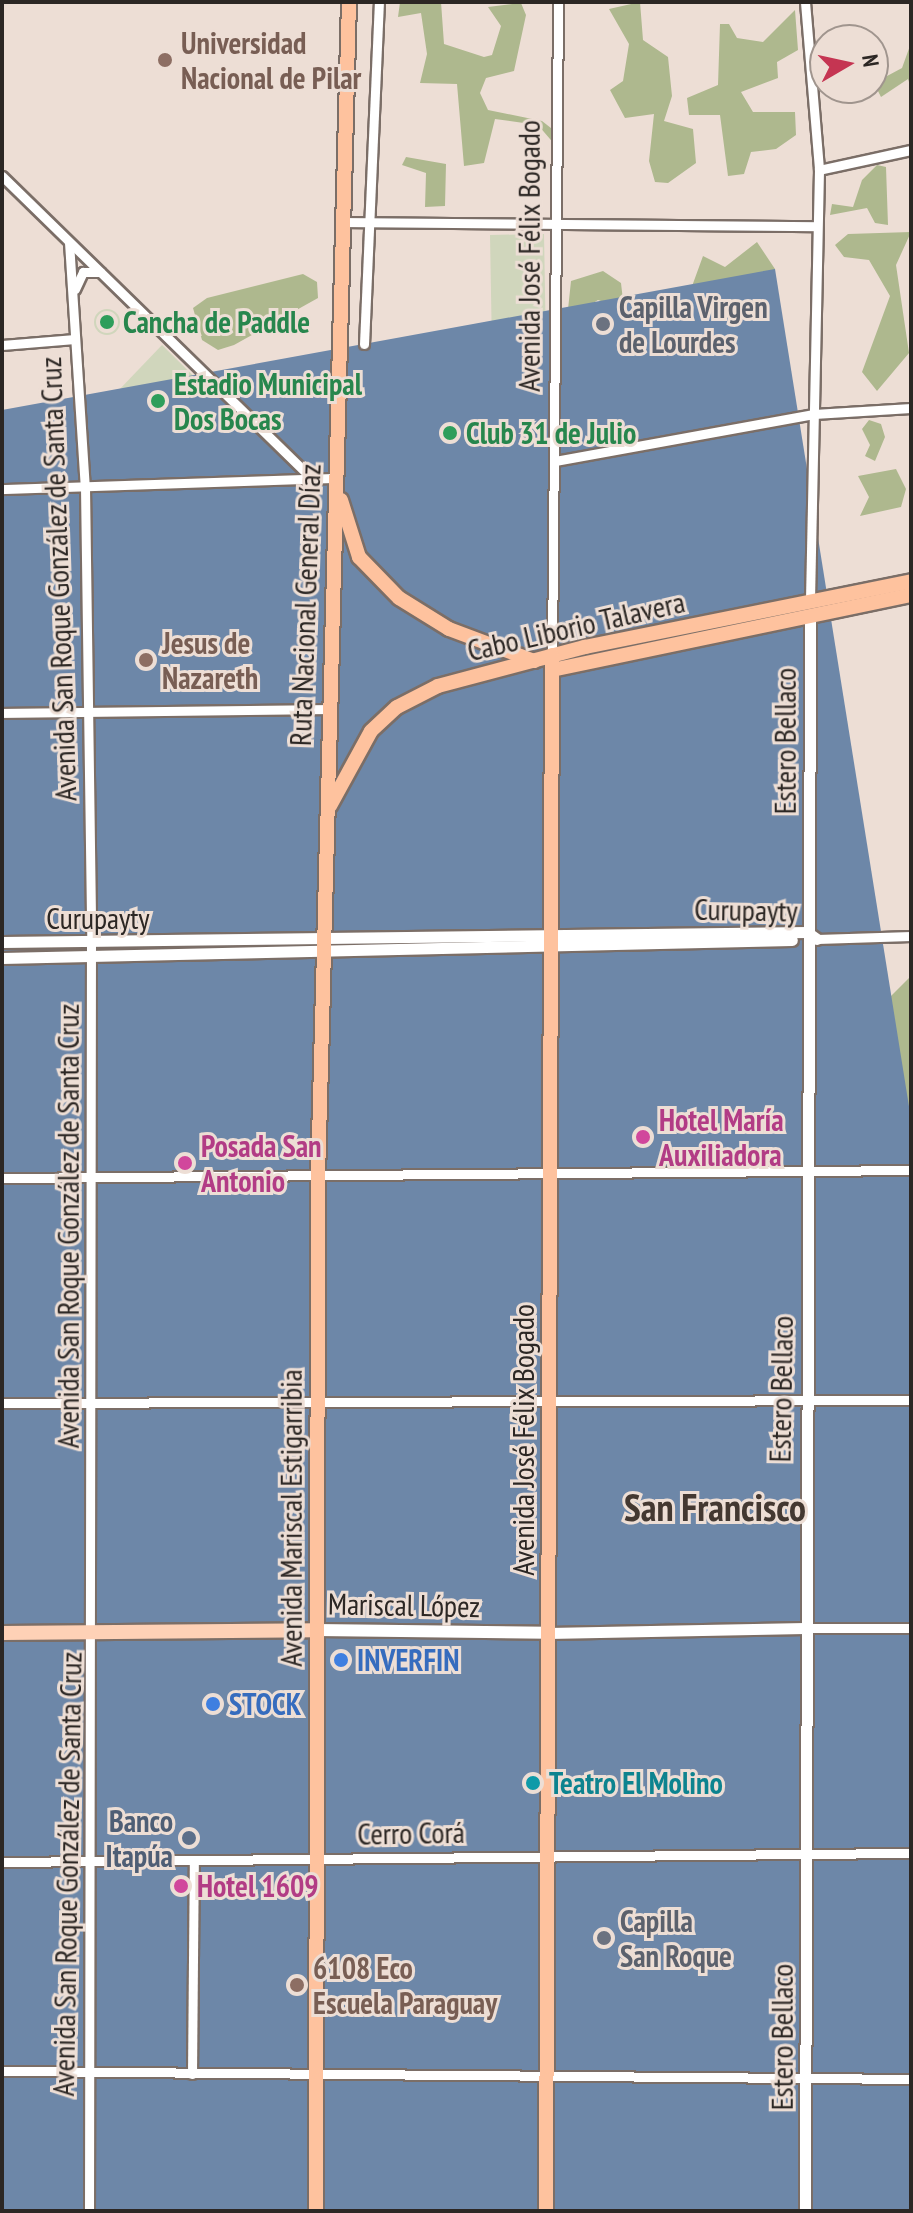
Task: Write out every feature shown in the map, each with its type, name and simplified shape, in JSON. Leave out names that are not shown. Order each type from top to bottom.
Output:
[{"type":"highway","name":"Ruta Nacional General Díaz","points":[[326,826],[349,2]]},
{"type":"highway","points":[[336,478],[359,557],[399,598],[449,629],[533,661],[552,662]]},
{"type":"highway","name":"Cabo Liborio Talavera","points":[[552,662],[810,608],[911,581]]},
{"type":"highway","name":"Cabo Liborio Talavera","points":[[810,608],[911,595]]},
{"type":"highway","name":"Cabo Liborio Talavera","points":[[326,826],[348,763],[397,707],[438,686],[533,661]]},
{"type":"highway","name":"Avenida José Félix Bogado","points":[[546,2211],[550,1854],[548,1397],[555,938],[552,662]]},
{"type":"highway","name":"Avenida Mariscal Estigarribia","points":[[316,2211],[318,1177],[326,826]]},
{"type":"main road","name":"Mariscal López","points":[[2,1633],[316,1630],[548,1633]]},
{"type":"street","points":[[364,344],[372,223],[379,2]]},
{"type":"street","name":"Avenida José Félix Bogado","points":[[552,662],[555,461],[553,226],[558,2]]},
{"type":"street","name":"Estero Bellaco","points":[[805,2],[819,170],[815,226],[810,608],[813,1167],[803,1401],[807,1854],[805,2211]]},
{"type":"street","points":[[819,170],[911,150]]},
{"type":"street","points":[[2,176],[312,478]]},
{"type":"street","points":[[344,222],[815,226]]},
{"type":"street","name":"Avenida San Roque González de Santa Cruz","points":[[69,242],[85,487],[91,941],[94,1860],[89,2211]]},
{"type":"street","points":[[73,297],[83,272],[100,272]]},
{"type":"street","points":[[2,345],[75,339]]},
{"type":"street","points":[[555,461],[814,414],[911,408]]},
{"type":"street","points":[[2,489],[336,478]]},
{"type":"street","points":[[2,713],[327,709]]},
{"type":"street","points":[[810,937],[911,936]]},
{"type":"street","name":"Curupayty","points":[[2,958],[555,938],[810,937]]},
{"type":"street","name":"Curupayty","points":[[2,942],[91,941],[323,948]]},
{"type":"street","points":[[2,1178],[553,1176],[813,1167],[911,1170]]},
{"type":"street","points":[[2,1403],[93,1400],[317,1402],[548,1397],[911,1400]]},
{"type":"street","points":[[805,1628],[911,1628]]},
{"type":"street","name":"Mariscal López","points":[[548,1633],[805,1628]]},
{"type":"street","name":"Cerro Corá","points":[[2,1862],[316,1860],[550,1854],[911,1853]]},
{"type":"street","points":[[192,2074],[194,1861]]},
{"type":"street","points":[[2,2071],[548,2077],[819,2074],[911,2079]]},
{"type":"green space","points":[[400,2],[441,2],[444,44],[484,57],[492,55],[501,26],[488,7],[521,3],[526,15],[514,71],[486,78],[480,93],[488,110],[542,121],[556,132],[556,146],[538,125],[495,119],[484,163],[464,166],[457,84],[420,83],[427,54],[421,13],[398,17]]},
{"type":"green space","points":[[640,2],[643,40],[668,57],[672,96],[664,121],[693,129],[696,163],[668,183],[655,182],[649,161],[654,114],[625,118],[610,90],[623,81],[629,44],[609,9]]},
{"type":"green space","points":[[795,10],[798,50],[777,62],[778,78],[741,92],[753,112],[795,112],[796,135],[776,149],[751,152],[744,174],[728,176],[720,115],[689,115],[687,98],[718,85],[720,24],[729,24],[737,38],[763,42]]},
{"type":"green space","points":[[911,43],[911,88],[908,79],[889,92],[889,75],[902,68]]},
{"type":"green space","points":[[406,157],[446,164],[445,206],[425,207],[426,173],[402,165]]},
{"type":"green space","points":[[877,165],[886,167],[888,225],[875,223],[867,208],[830,215],[832,204],[853,207],[862,180]]},
{"type":"green space","points":[[911,232],[896,265],[909,353],[877,391],[862,372],[890,296],[869,260],[844,257],[835,245],[848,234]]},
{"type":"green space","points":[[544,234],[546,338],[492,339],[490,235]]},
{"type":"green space","points":[[757,242],[775,269],[766,284],[691,289],[703,256],[725,267]]},
{"type":"green space","points":[[603,271],[621,283],[624,309],[598,300],[567,319],[571,281]]},
{"type":"green space","points":[[303,274],[317,282],[318,298],[234,345],[218,350],[202,340],[193,308],[207,298]]},
{"type":"green space","name":"Cancha de Paddle","points":[[107,309],[116,313],[120,322],[116,331],[107,335],[98,331],[94,322],[98,313]]},
{"type":"green space","points":[[162,345],[223,405],[117,392]]},
{"type":"green space","points":[[869,420],[881,424],[885,437],[875,461],[865,456],[870,445],[862,429]]},
{"type":"green space","points":[[896,469],[906,489],[901,507],[860,516],[869,497],[858,476]]},
{"type":"green space","points":[[911,976],[911,1124],[889,998]]},
{"type":"water","points":[[775,269],[911,1119],[911,2211],[2,2211],[2,410]]},
{"type":"place","name":"Universidad Nacional de Pilar","points":[[165,60]]},
{"type":"place","name":"Cancha de Paddle","points":[[107,322]]},
{"type":"place","name":"Capilla Virgen de Lourdes","points":[[603,324]]},
{"type":"place","name":"Estadio Municipal Dos Bocas","points":[[158,401]]},
{"type":"place","name":"Club 31 de Julio","points":[[450,433]]},
{"type":"place","name":"Jesus de Nazareth","points":[[146,660]]},
{"type":"place","name":"Hotel María Auxiliadora","points":[[643,1137]]},
{"type":"place","name":"Posada San Antonio","points":[[185,1163]]},
{"type":"place","name":"INVERFIN","points":[[341,1660]]},
{"type":"place","name":"STOCK","points":[[213,1704]]},
{"type":"place","name":"Teatro El Molino","points":[[533,1783]]},
{"type":"place","name":"Banco Itapúa","points":[[189,1838]]},
{"type":"place","name":"Hotel 1609","points":[[181,1886]]},
{"type":"place","name":"Capilla San Roque","points":[[604,1938]]},
{"type":"place","name":"6108 Eco Escuela Paraguay","points":[[297,1985]]},
{"type":"district","name":"San Francisco","points":[[715,1507]]}]
